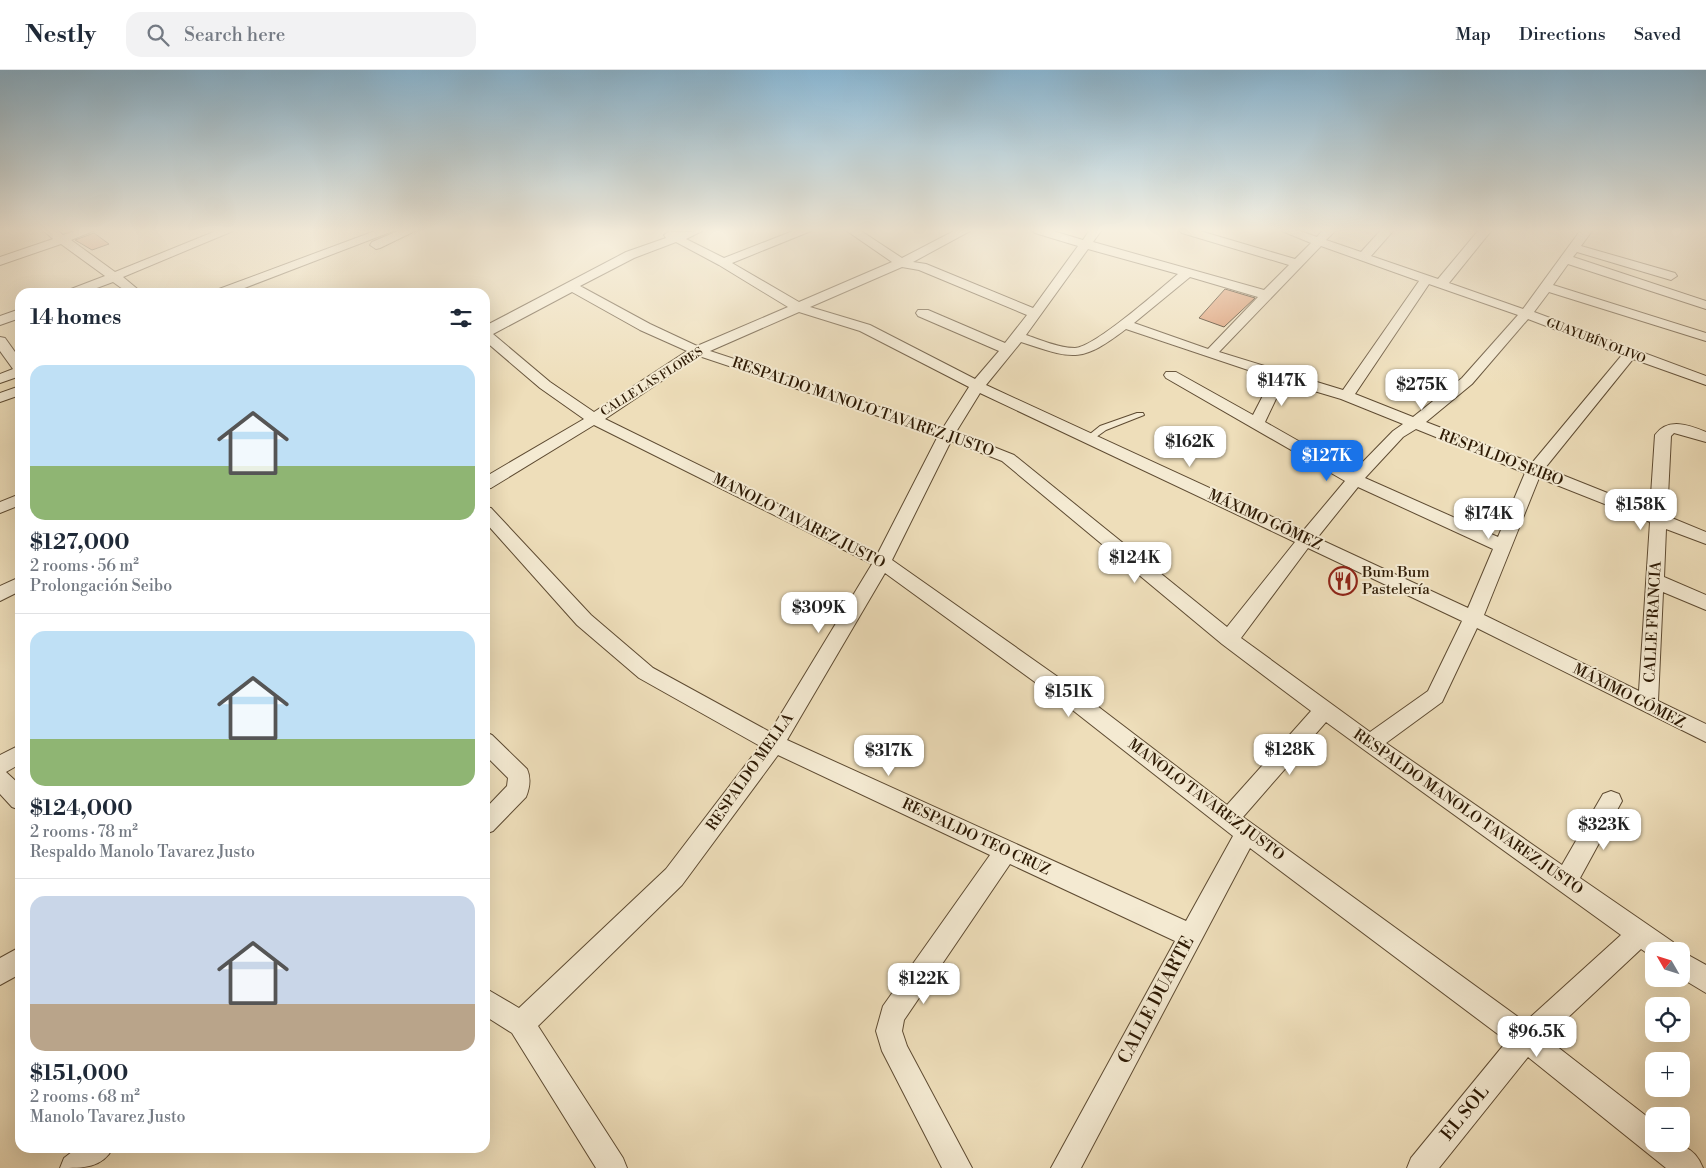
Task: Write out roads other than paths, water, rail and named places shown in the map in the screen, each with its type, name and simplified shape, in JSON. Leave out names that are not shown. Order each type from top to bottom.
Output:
[{"type":"street","points":[[87,288],[103,282]]},
{"type":"street","points":[[235,288],[250,282]]},
{"type":"street","points":[[572,287],[578,282]]},
{"type":"street","name":"MÁXIMO GÓMEZ","points":[[755,282],[800,308],[865,328],[977,386],[1473,618],[1706,734]]},
{"type":"street","name":"CALLE LAS FLORES","points":[[490,481],[594,419],[698,351],[858,282]]},
{"type":"street","points":[[959,282],[1034,313]]},
{"type":"street","name":"RESPALDO MELLA","points":[[521,1024],[674,876],[774,744],[882,562],[947,434],[977,386],[1013,343],[1057,282]]},
{"type":"street","points":[[923,313],[1013,343],[1079,352],[1086,350],[1124,324],[1176,282]]},
{"type":"street","points":[[1222,282],[1267,294]]},
{"type":"street","points":[[1210,354],[1278,282]]},
{"type":"street","points":[[1346,396],[1424,282]]},
{"type":"street","name":"GUAYUBÍN OLIVO","points":[[1435,282],[1706,381]]},
{"type":"street","points":[[1229,639],[1354,480],[1398,434],[1414,424],[1468,381],[1526,314],[1550,282]]},
{"type":"street","points":[[1645,282],[1706,305]]},
{"type":"street","name":"MANOLO TAVAREZ JUSTO","points":[[490,329],[572,287]]},
{"type":"street","name":"RESPALDO MANOLO TAVAREZ JUSTO","points":[[572,287],[645,327],[698,351],[947,434],[1008,458],[1229,639],[1324,710],[1651,942]]},
{"type":"street","points":[[1547,287],[1706,337]]},
{"type":"street","points":[[0,321],[15,315]]},
{"type":"street","name":"RESPALDO SEIBO","points":[[1124,324],[1210,354],[1346,396],[1706,538]]},
{"type":"street","name":"MANOLO TAVAREZ JUSTO","points":[[490,339],[545,385],[594,419],[882,562],[1068,695],[1238,826],[1526,1039],[1645,1133]]},
{"type":"street","points":[[0,341],[15,363]]},
{"type":"street","points":[[1370,743],[1435,696],[1473,618],[1534,471],[1630,354]]},
{"type":"street","points":[[0,379],[15,372]]},
{"type":"street","points":[[1172,375],[1354,480],[1504,547]]},
{"type":"street","points":[[1256,424],[1280,376]]},
{"type":"street","points":[[0,398],[15,392]]},
{"type":"street","name":"CALLE FRANCIA","points":[[1648,705],[1664,435],[1671,428],[1687,430],[1706,437]]},
{"type":"street","points":[[0,508],[15,501]]},
{"type":"street","name":"RESPALDO TEO CRUZ","points":[[490,517],[584,620],[646,673],[774,744],[1192,936]]},
{"type":"street","points":[[1656,581],[1706,603]]},
{"type":"street","points":[[0,594],[15,586]]},
{"type":"street","name":"CALLE DUARTE","points":[[1066,1168],[1192,936],[1238,826],[1324,710]]},
{"type":"street","points":[[490,746],[519,775],[518,790],[490,819]]},
{"type":"street","points":[[0,765],[15,757]]},
{"type":"street","points":[[0,779],[15,795]]},
{"type":"street","points":[[1565,881],[1611,801]]},
{"type":"street","points":[[958,1168],[895,1051],[889,1031],[892,1015],[1006,851]]},
{"type":"street","name":"EL SOL","points":[[1421,1168],[1526,1039],[1639,934]]},
{"type":"street","points":[[0,973],[15,962]]},
{"type":"street","points":[[1690,969],[1706,980]]},
{"type":"street","points":[[490,1005],[521,1024],[613,1168]]},
{"type":"street","points":[[1668,1152],[1689,1168]]},
{"type":"street","points":[[74,1168],[92,1153]]},
{"type":"lane","points":[[1089,438],[1103,428],[1140,415]]},
{"type":"place","name":"Bum Bum Pastelería","points":[[1343,581]]}]
